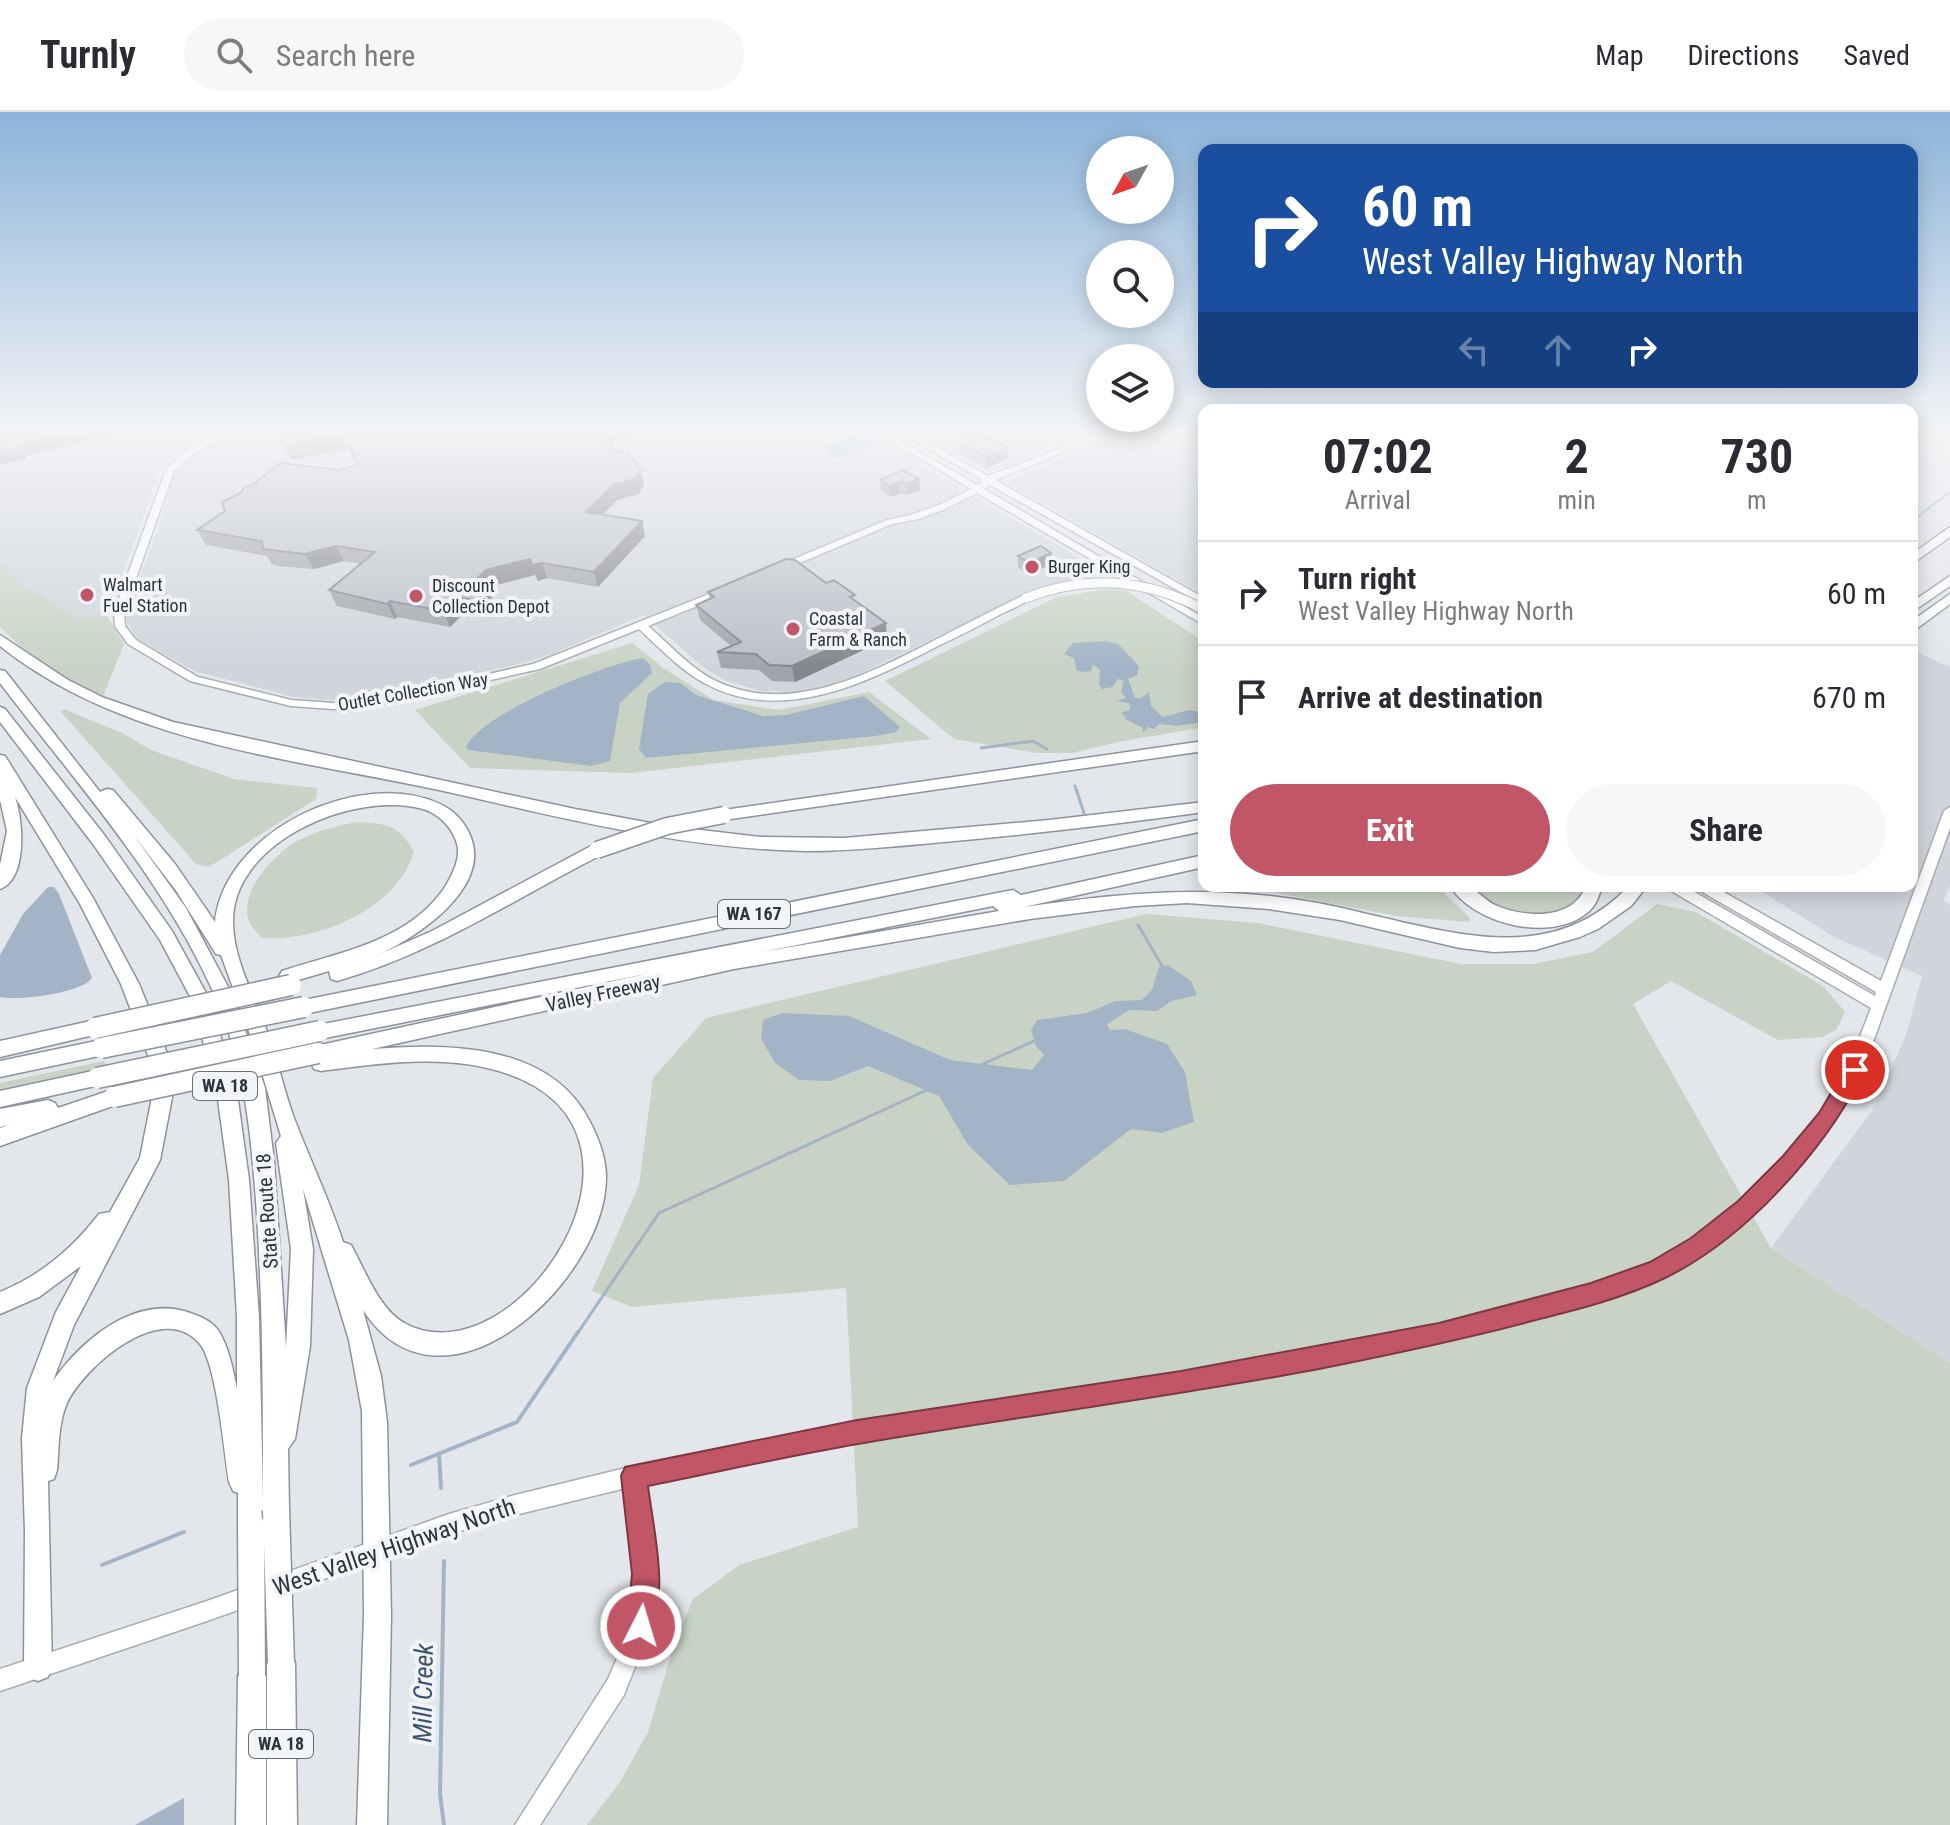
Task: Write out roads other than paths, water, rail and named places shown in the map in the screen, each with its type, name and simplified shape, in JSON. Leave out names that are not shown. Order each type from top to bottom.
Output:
[{"type":"highway","points":[[1918,555],[1950,531]]},
{"type":"highway","points":[[1918,604],[1950,580]]},
{"type":"highway","points":[[1918,623],[1950,598]]},
{"type":"highway","points":[[0,639],[26,661],[75,692],[156,723],[225,741],[596,819],[700,837],[764,843],[856,844],[1094,822],[1198,808]]},
{"type":"highway","name":"State Route 18","points":[[0,674],[121,830],[180,913],[227,1003],[255,1088],[264,1161],[274,1301],[282,1825]]},
{"type":"highway","points":[[15,696],[28,705],[166,861],[198,904],[237,976]]},
{"type":"highway","name":"State Route 18","points":[[0,712],[99,840],[166,936],[202,1002],[228,1100],[239,1180],[248,1317],[251,1825]]},
{"type":"highway","points":[[289,980],[346,972],[402,952],[597,850],[667,826],[1099,761],[1198,750]]},
{"type":"highway","points":[[0,760],[87,902],[130,984],[159,1058],[165,1082],[150,1160],[84,1280],[48,1360],[35,1414],[38,1667]]},
{"type":"highway","points":[[0,779],[13,814],[16,841],[0,883]]},
{"type":"highway","points":[[0,1049],[178,1009],[289,980],[391,941],[425,920],[442,903],[457,881],[466,858],[464,840],[449,817],[433,806],[409,800],[363,802],[306,820],[268,845],[237,878],[225,906],[225,932],[237,976],[260,1037],[281,1108],[330,1232],[362,1347],[373,1401],[378,1549],[372,1825]]},
{"type":"highway","name":"WA 167","points":[[0,1069],[1198,826]]},
{"type":"highway","name":"Valley Freeway","points":[[320,1058],[1198,862]]},
{"type":"highway","points":[[0,1099],[320,1031],[1081,882],[1110,881]]},
{"type":"highway","points":[[1465,892],[1498,913],[1539,921],[1560,918],[1576,911],[1590,900],[1592,892]]},
{"type":"highway","points":[[736,963],[1081,904],[1144,898],[1211,897],[1283,904],[1462,942],[1531,944],[1570,935],[1587,927],[1628,900],[1634,892]]},
{"type":"highway","points":[[0,1118],[216,1074],[320,1058],[403,1054],[507,1066],[539,1077],[571,1106],[591,1144],[595,1178],[592,1200],[580,1232],[545,1291],[523,1312],[504,1324],[445,1344],[412,1339],[399,1333],[380,1313],[330,1232]]},
{"type":"highway","points":[[0,1137],[114,1097]]},
{"type":"highway","points":[[277,1469],[291,1407],[298,1346],[302,1249],[281,1108]]},
{"type":"highway","points":[[0,1303],[48,1278],[96,1237],[150,1160]]},
{"type":"highway","points":[[38,1532],[49,1427],[59,1394],[87,1358],[105,1343],[143,1323],[162,1320],[192,1325],[210,1340],[251,1525]]},
{"type":"main road","name":"Outlet Collection Way","points":[[155,511],[119,612],[120,626],[132,642],[194,679],[291,703],[320,706],[362,704],[536,667],[738,585]]},
{"type":"main road","points":[[890,522],[894,514],[902,511]]},
{"type":"main road","points":[[766,573],[890,522],[906,520],[928,511]]},
{"type":"main road","points":[[1007,511],[1041,527]]},
{"type":"main road","points":[[1014,511],[1198,619]]},
{"type":"main road","points":[[1041,511],[1198,604]]},
{"type":"main road","points":[[641,625],[693,671],[718,686],[760,696],[793,697],[829,692],[860,681],[1026,598],[1071,584],[1115,582],[1162,590],[1198,605]]},
{"type":"main road","name":"West Valley Highway North","points":[[0,1680],[505,1508],[634,1476],[857,1432],[1181,1383],[1439,1334],[1591,1294],[1656,1271],[1698,1246],[1745,1208],[1827,1119],[1855,1070],[1950,811]]},
{"type":"main road","points":[[1684,892],[1882,998]]},
{"type":"main road","points":[[1712,892],[1882,998]]},
{"type":"main road","points":[[527,1825],[616,1687],[641,1626],[645,1574],[634,1476]]},
{"type":"water","points":[[1106,641],[1118,644],[1139,666],[1137,675],[1128,679],[1135,698],[1149,692],[1151,706],[1163,717],[1189,710],[1198,712],[1198,723],[1177,726],[1159,724],[1142,732],[1143,728],[1123,718],[1127,718],[1121,713],[1130,710],[1129,703],[1116,701],[1126,698],[1121,692],[1124,681],[1118,679],[1113,687],[1102,689],[1099,684],[1100,670],[1093,664],[1091,671],[1081,672],[1076,669],[1074,658],[1064,654],[1073,643]]},
{"type":"water","points":[[643,658],[650,665],[652,673],[620,703],[610,761],[591,766],[469,750],[466,747],[476,734],[519,705],[574,680]]},
{"type":"water","points":[[665,682],[680,683],[696,695],[763,716],[786,715],[864,696],[900,727],[896,732],[876,736],[646,758],[639,749],[648,694]]},
{"type":"water","points":[[48,887],[54,887],[59,894],[92,978],[76,988],[49,995],[0,997],[0,955],[23,914]]},
{"type":"water","points":[[1168,965],[1191,981],[1197,995],[1172,1001],[1157,1011],[1129,1010],[1107,1024],[1110,1030],[1125,1029],[1167,1044],[1185,1072],[1194,1122],[1162,1133],[1131,1129],[1064,1181],[1010,1185],[968,1145],[939,1096],[868,1066],[830,1081],[799,1080],[775,1063],[761,1038],[763,1020],[782,1013],[849,1016],[950,1060],[1032,1070],[1044,1055],[1036,1046],[1031,1030],[1037,1020],[1087,1013],[1116,1001],[1142,1000],[1152,990],[1159,967]]},
{"type":"water","points":[[184,1798],[184,1825],[135,1825]]},
{"type":"waterway","points":[[1918,516],[1925,511]]},
{"type":"waterway","points":[[981,748],[1033,741],[1047,749]]},
{"type":"waterway","points":[[1075,786],[1084,813]]},
{"type":"waterway","points":[[1138,925],[1164,969]]},
{"type":"waterway","points":[[981,1065],[1036,1040]]},
{"type":"waterway","points":[[577,1334],[659,1213],[927,1090]]},
{"type":"waterway","points":[[411,1465],[517,1422],[578,1332]]},
{"type":"waterway","name":"Mill Creek","points":[[439,1454],[441,1488]]},
{"type":"waterway","points":[[102,1565],[184,1532]]},
{"type":"waterway","name":"Mill Creek","points":[[444,1561],[440,1794],[444,1825]]},
{"type":"place","name":"Burger King","points":[[1032,567]]},
{"type":"place","name":"Walmart Fuel Station","points":[[87,595]]},
{"type":"place","name":"Discount Collection Depot","points":[[416,596]]},
{"type":"place","name":"Coastal Farm & Ranch","points":[[793,629]]}]
